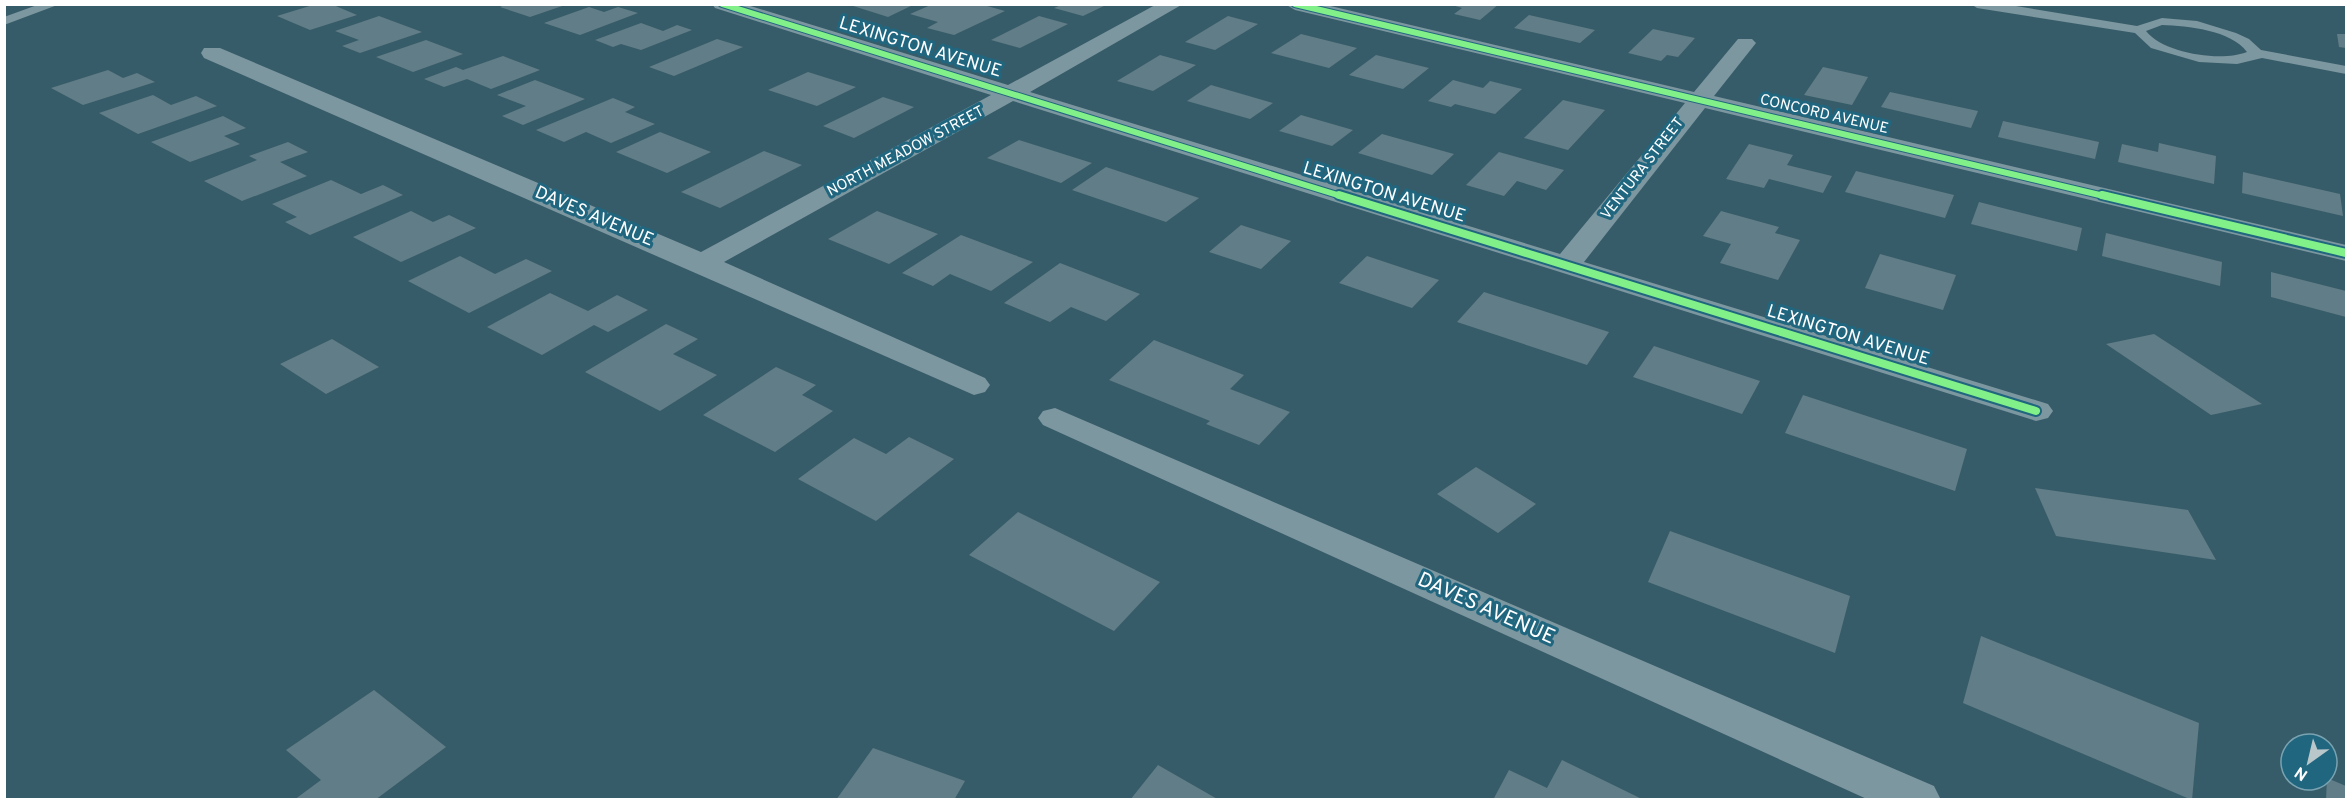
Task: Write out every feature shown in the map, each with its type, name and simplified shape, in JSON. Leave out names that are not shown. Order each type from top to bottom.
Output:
[{"type":"street","name":"LEXINGTON AVENUE","points":[[722,4],[1565,267],[2036,411]]},
{"type":"street","name":"NORTH MEADOW STREET","points":[[702,263],[1014,94],[1173,4]]},
{"type":"street","name":"CONCORD AVENUE","points":[[1295,4],[2346,253]]},
{"type":"street","name":"VENTURA STREET","points":[[1565,267],[1745,43]]},
{"type":"street","name":"DAVES AVENUE","points":[[212,53],[702,263],[975,386]]},
{"type":"street","name":"DAVES AVENUE","points":[[1055,418],[1918,800]]},
{"type":"lane","points":[[4,21],[54,4]]},
{"type":"lane","points":[[1977,4],[2139,30],[2153,23],[2202,26],[2248,43],[2254,49],[2254,54]]},
{"type":"lane","points":[[2139,30],[2150,42],[2163,49],[2200,58],[2236,60],[2254,54],[2346,70]]},
{"type":"building","points":[[316,4],[331,4],[357,15],[310,30],[277,16]]},
{"type":"building","points":[[506,4],[565,5],[530,17],[500,7]]},
{"type":"building","points":[[847,4],[915,4],[888,17]]},
{"type":"building","points":[[933,4],[980,4],[1005,11],[954,35],[927,28],[938,22],[910,14]]},
{"type":"building","points":[[1499,4],[1480,20],[1454,14],[1462,8],[1452,5]]},
{"type":"building","points":[[1061,5],[1106,5],[1083,16],[1054,8]]},
{"type":"building","points":[[589,7],[604,12],[618,7],[638,13],[580,35],[544,23]]},
{"type":"building","points":[[1529,15],[1595,30],[1580,43],[1514,28]]},
{"type":"building","points":[[379,16],[422,32],[360,53],[342,46],[359,40],[335,31]]},
{"type":"building","points":[[1039,16],[1068,24],[1020,48],[991,40]]},
{"type":"building","points":[[1228,16],[1258,24],[1215,50],[1185,42]]},
{"type":"building","points":[[641,23],[663,31],[677,25],[692,30],[641,50],[621,44],[613,47],[595,40]]},
{"type":"building","points":[[1653,29],[1695,38],[1678,57],[1667,55],[1661,61],[1628,53]]},
{"type":"building","points":[[1301,34],[1357,48],[1329,68],[1271,53]]},
{"type":"building","points":[[2337,34],[2346,34],[2346,48],[2339,47]]},
{"type":"building","points":[[717,39],[743,47],[674,76],[649,67]]},
{"type":"building","points":[[426,40],[463,54],[413,72],[376,57]]},
{"type":"building","points":[[1160,55],[1196,65],[1153,91],[1117,81]]},
{"type":"building","points":[[1376,55],[1429,68],[1403,89],[1349,75]]},
{"type":"building","points":[[503,56],[540,70],[491,89],[467,79],[444,87],[424,79],[456,67],[463,70]]},
{"type":"building","points":[[1823,67],[1868,77],[1852,105],[1804,95]]},
{"type":"building","points":[[108,70],[123,78],[137,73],[155,82],[83,105],[51,88]]},
{"type":"building","points":[[808,72],[856,87],[817,106],[768,90]]},
{"type":"building","points":[[535,80],[585,99],[523,125],[502,116],[526,106],[497,95]]},
{"type":"building","points":[[1453,80],[1483,88],[1490,81],[1522,89],[1495,114],[1455,104],[1451,107],[1428,101]]},
{"type":"building","points":[[1211,85],[1273,103],[1250,119],[1187,101]]},
{"type":"building","points":[[1890,92],[1978,111],[1971,128],[1881,107]]},
{"type":"building","points":[[153,95],[171,105],[196,96],[217,106],[138,134],[99,113]]},
{"type":"building","points":[[883,97],[914,107],[854,138],[823,126]]},
{"type":"building","points":[[613,98],[635,107],[625,112],[655,124],[611,143],[586,132],[564,142],[536,130]]},
{"type":"building","points":[[1563,100],[1605,110],[1568,150],[1524,138]]},
{"type":"building","points":[[1301,115],[1353,130],[1332,146],[1279,131]]},
{"type":"building","points":[[223,116],[246,128],[224,136],[240,144],[190,162],[151,142]]},
{"type":"building","points":[[2003,121],[2099,142],[2095,159],[1998,137]]},
{"type":"building","points":[[660,132],[711,152],[667,173],[616,152]]},
{"type":"building","points":[[1382,134],[1454,154],[1432,175],[1358,153]]},
{"type":"building","points":[[1019,140],[1092,163],[1061,183],[987,158]]},
{"type":"building","points":[[288,142],[308,152],[280,162],[307,176],[242,201],[204,181],[257,160],[249,156]]},
{"type":"building","points":[[2159,143],[2216,156],[2214,184],[2118,162],[2122,144],[2158,152]]},
{"type":"building","points":[[1749,144],[1793,155],[1787,165],[1832,176],[1823,193],[1769,179],[1764,188],[1726,179]]},
{"type":"building","points":[[764,151],[802,165],[720,208],[681,192]]},
{"type":"building","points":[[1499,152],[1564,170],[1546,190],[1517,181],[1504,196],[1466,185]]},
{"type":"building","points":[[1106,167],[1199,198],[1166,222],[1072,190]]},
{"type":"building","points":[[1856,171],[1954,195],[1945,218],[1845,192]]},
{"type":"building","points":[[2243,172],[2340,194],[2343,216],[2242,193]]},
{"type":"building","points":[[331,180],[361,194],[383,185],[403,195],[310,235],[285,222],[297,217],[272,204]]},
{"type":"building","points":[[1979,202],[2082,228],[2077,251],[1971,224]]},
{"type":"building","points":[[411,211],[433,222],[449,215],[476,228],[401,262],[353,237]]},
{"type":"building","points":[[877,211],[938,234],[889,264],[828,239]]},
{"type":"building","points":[[1721,211],[1779,227],[1775,233],[1800,240],[1778,280],[1720,263],[1731,244],[1703,236]]},
{"type":"building","points":[[1241,225],[1291,241],[1261,269],[1209,252]]},
{"type":"building","points":[[2106,233],[2222,262],[2220,286],[2102,256]]},
{"type":"building","points":[[961,235],[1033,262],[991,291],[950,274],[933,286],[902,273]]},
{"type":"building","points":[[1880,254],[1956,275],[1943,310],[1865,288]]},
{"type":"building","points":[[460,256],[495,274],[526,259],[552,271],[469,313],[408,281]]},
{"type":"building","points":[[1367,256],[1439,280],[1412,308],[1339,283]]},
{"type":"building","points":[[1060,263],[1140,294],[1106,321],[1071,307],[1050,322],[1004,303]]},
{"type":"building","points":[[2271,272],[2346,291],[2346,317],[2271,297]]},
{"type":"building","points":[[1484,292],[1609,332],[1587,365],[1457,322]]},
{"type":"building","points":[[550,293],[588,311],[617,295],[648,310],[608,332],[594,325],[542,355],[487,327]]},
{"type":"building","points":[[666,324],[698,339],[673,354],[717,375],[660,411],[585,372]]},
{"type":"building","points":[[2154,334],[2262,404],[2211,415],[2106,344]]},
{"type":"building","points":[[332,339],[379,367],[326,394],[280,364]]},
{"type":"building","points":[[1154,340],[1244,375],[1230,389],[1290,412],[1259,445],[1206,424],[1210,421],[1109,380]]},
{"type":"building","points":[[1654,346],[1760,381],[1742,414],[1633,377]]},
{"type":"building","points":[[776,367],[816,385],[802,395],[833,411],[775,452],[703,415]]},
{"type":"building","points":[[1803,395],[1967,449],[1955,491],[1785,433]]},
{"type":"building","points":[[909,437],[954,459],[876,521],[798,479],[854,438],[886,454]]},
{"type":"building","points":[[1476,467],[1536,504],[1498,533],[1437,494]]},
{"type":"building","points":[[2035,488],[2188,510],[2216,560],[2056,536]]},
{"type":"building","points":[[1018,512],[1160,582],[1114,631],[969,555]]},
{"type":"building","points":[[1670,531],[1850,596],[1835,653],[1648,582]]},
{"type":"building","points":[[1981,636],[2199,723],[2192,800],[1963,703]]},
{"type":"building","points":[[374,690],[446,747],[375,800],[294,800],[321,780],[286,750]]},
{"type":"building","points":[[873,748],[965,781],[954,800],[836,800]]},
{"type":"building","points":[[1562,760],[1644,800],[1493,800],[1509,770],[1547,788]]},
{"type":"building","points":[[1158,765],[1219,800],[1130,800]]},
{"type":"building","points":[[2339,783],[2346,786],[2346,800],[2326,800],[2326,792],[2339,792]]},
{"type":"cycle path","points":[[722,4],[2036,411]]},
{"type":"cycle path","points":[[1295,4],[2346,253]]}]
